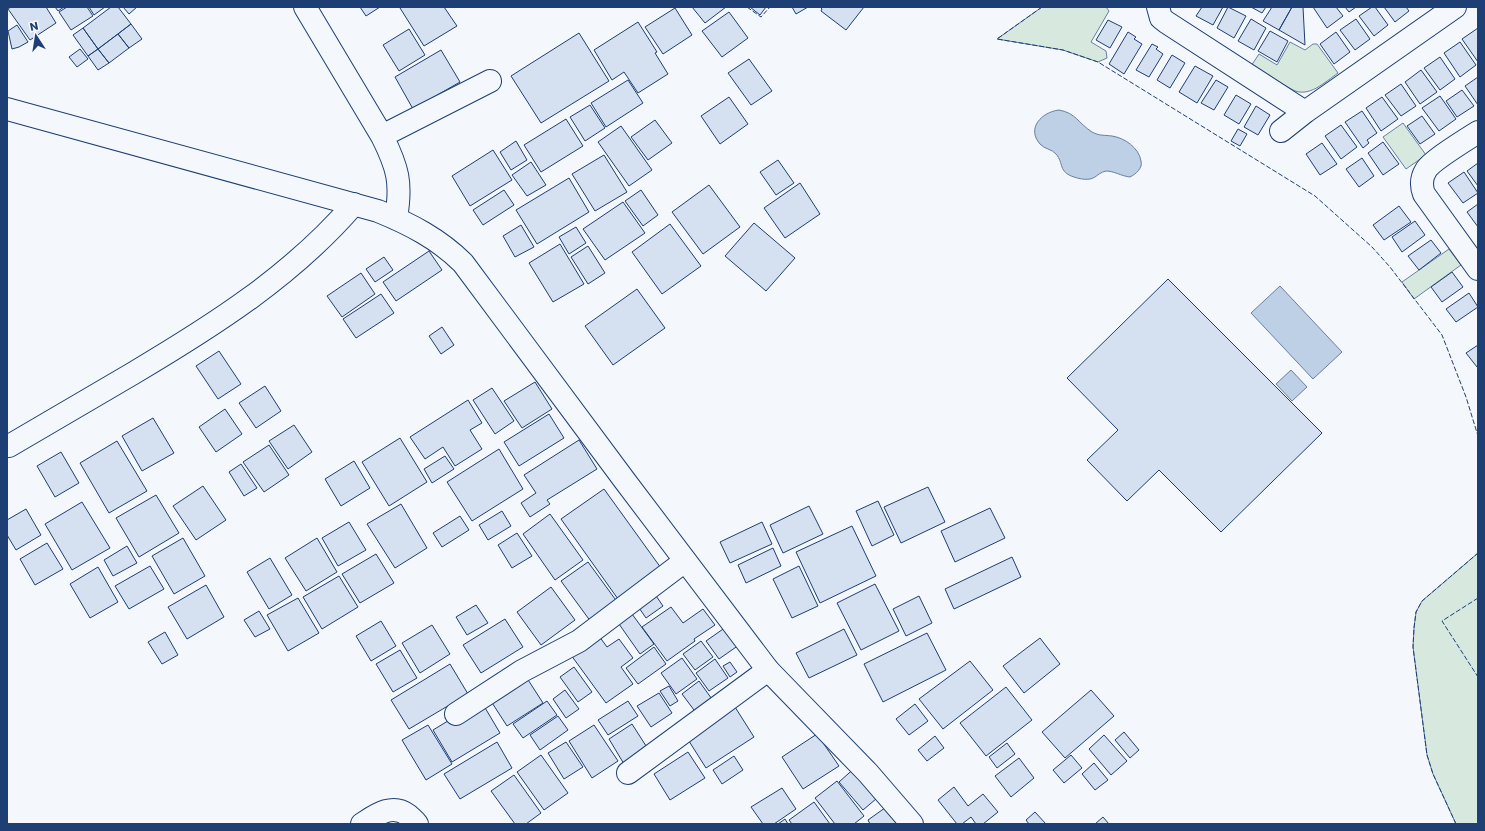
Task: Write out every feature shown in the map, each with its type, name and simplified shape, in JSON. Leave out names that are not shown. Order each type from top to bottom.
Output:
[{"type":"street","points":[[305,7],[382,136],[395,164],[399,182],[400,198],[396,218]]},
{"type":"street","points":[[1158,7],[1161,18],[1166,22],[1305,112]]},
{"type":"street","points":[[1281,131],[1442,10]]},
{"type":"street","points":[[382,136],[490,82]]},
{"type":"street","points":[[7,109],[354,204],[396,218],[437,241],[450,251],[463,263],[768,670],[868,773],[912,824]]},
{"type":"street","points":[[1477,266],[1424,194],[1422,180],[1426,168],[1478,132]]},
{"type":"street","points":[[10,446],[168,353],[244,303],[283,274],[322,240],[354,204]]},
{"type":"street","points":[[456,714],[522,671],[579,641],[685,561]]},
{"type":"street","points":[[628,773],[768,670]]},
{"type":"street","points":[[362,824],[379,813],[389,810],[398,810],[405,813],[417,824]]},
{"type":"shaded area","points":[[1042,7],[1106,7],[1109,11],[1091,42],[1106,51],[1107,58],[1098,62],[1063,50],[997,39]]},
{"type":"shaded area","points":[[1290,42],[1305,50],[1313,44],[1317,44],[1338,73],[1311,91],[1299,92],[1251,66],[1259,54],[1277,65]]},
{"type":"shaded area","points":[[1403,123],[1426,155],[1406,169],[1383,137]]},
{"type":"shaded area","points":[[1449,249],[1461,265],[1414,299],[1402,282]]},
{"type":"shaded area","points":[[1478,553],[1478,824],[1456,824],[1433,774],[1427,755],[1413,647],[1414,628],[1416,612],[1422,601]]},
{"type":"water","points":[[1059,110],[1069,113],[1092,132],[1100,135],[1117,137],[1131,144],[1140,156],[1141,166],[1135,174],[1130,177],[1106,171],[1093,178],[1082,179],[1066,173],[1063,170],[1056,154],[1040,144],[1036,138],[1035,132],[1035,127],[1042,117],[1053,111]]},
{"type":"water","points":[[1280,286],[1342,352],[1313,379],[1251,313]]},
{"type":"water","points":[[1291,370],[1307,387],[1292,401],[1276,384]]},
{"type":"building","points":[[11,7],[46,7],[56,23],[30,40],[8,9]]},
{"type":"building","points":[[55,7],[64,7],[58,11]]},
{"type":"building","points":[[67,7],[87,7],[93,16],[71,30],[59,12]]},
{"type":"building","points":[[89,7],[105,7],[94,15]]},
{"type":"building","points":[[111,7],[118,7],[131,24],[98,49],[83,28]]},
{"type":"building","points":[[123,7],[137,7],[129,14]]},
{"type":"building","points":[[360,7],[380,7],[366,16]]},
{"type":"building","points":[[444,7],[457,26],[424,46],[400,8]]},
{"type":"building","points":[[692,7],[726,7],[705,23]]},
{"type":"building","points":[[750,7],[766,7],[760,15]]},
{"type":"building","points":[[792,7],[808,7],[796,14]]},
{"type":"building","points":[[820,7],[864,7],[846,30],[821,11],[822,9]]},
{"type":"building","points":[[1202,7],[1223,7],[1213,25],[1196,16]]},
{"type":"building","points":[[1228,7],[1246,16],[1234,38],[1217,28]]},
{"type":"building","points":[[1251,7],[1266,7],[1262,13]]},
{"type":"building","points":[[1272,7],[1292,7],[1279,30],[1263,21]]},
{"type":"building","points":[[1292,7],[1303,7],[1305,45],[1279,30]]},
{"type":"building","points":[[1313,7],[1336,7],[1343,16],[1327,28]]},
{"type":"building","points":[[1345,7],[1356,7],[1349,12]]},
{"type":"building","points":[[1372,7],[1375,7],[1388,25],[1374,36],[1359,16]]},
{"type":"building","points":[[1384,7],[1406,7],[1409,11],[1395,22]]},
{"type":"building","points":[[675,8],[692,35],[663,54],[645,27]]},
{"type":"building","points":[[729,12],[748,38],[722,57],[702,31]]},
{"type":"building","points":[[1251,19],[1266,28],[1254,50],[1238,41]]},
{"type":"building","points":[[1356,19],[1370,39],[1355,50],[1340,30]]},
{"type":"building","points":[[1108,20],[1122,27],[1110,48],[1096,40]]},
{"type":"building","points":[[638,22],[657,52],[655,53],[668,74],[638,93],[624,72],[612,80],[594,50]]},
{"type":"building","points":[[131,24],[142,39],[129,48],[118,34]]},
{"type":"building","points":[[17,25],[28,42],[12,49],[8,31]]},
{"type":"building","points":[[83,28],[98,49],[88,56],[73,35]]},
{"type":"building","points":[[1478,28],[1478,62],[1462,39]]},
{"type":"building","points":[[409,29],[425,55],[399,71],[383,45]]},
{"type":"building","points":[[1270,31],[1288,41],[1277,62],[1258,51]]},
{"type":"building","points":[[1128,32],[1136,37],[1134,39],[1142,44],[1124,74],[1109,64]]},
{"type":"building","points":[[1336,32],[1350,52],[1334,64],[1320,44]]},
{"type":"building","points":[[579,33],[609,81],[541,123],[511,76]]},
{"type":"building","points":[[118,34],[129,48],[109,63],[98,49]]},
{"type":"building","points":[[1460,42],[1476,65],[1460,77],[1444,53]]},
{"type":"building","points":[[1152,44],[1158,47],[1156,49],[1163,54],[1149,77],[1136,70]]},
{"type":"building","points":[[80,49],[88,59],[77,67],[69,57]]},
{"type":"building","points":[[98,49],[109,63],[98,70],[88,56]]},
{"type":"building","points":[[441,50],[460,82],[413,109],[395,77]]},
{"type":"building","points":[[1172,55],[1185,63],[1170,88],[1157,80]]},
{"type":"building","points":[[1440,57],[1455,79],[1440,90],[1424,68]]},
{"type":"building","points":[[749,59],[772,91],[751,105],[728,73]]},
{"type":"building","points":[[1195,66],[1213,76],[1197,103],[1179,92]]},
{"type":"building","points":[[1421,70],[1437,92],[1420,104],[1405,82]]},
{"type":"building","points":[[1478,77],[1478,105],[1465,86]]},
{"type":"building","points":[[628,80],[643,103],[606,127],[591,103]]},
{"type":"building","points":[[1216,80],[1228,87],[1214,110],[1201,103]]},
{"type":"building","points":[[1401,84],[1416,106],[1401,116],[1385,95]]},
{"type":"building","points":[[1462,90],[1474,106],[1457,117],[1446,101]]},
{"type":"building","points":[[1236,95],[1251,104],[1239,124],[1224,115]]},
{"type":"building","points":[[1440,96],[1456,119],[1439,131],[1422,108]]},
{"type":"building","points":[[729,97],[748,124],[720,144],[701,116]]},
{"type":"building","points":[[1382,97],[1398,119],[1381,131],[1366,108]]},
{"type":"building","points":[[590,105],[605,128],[585,141],[570,117]]},
{"type":"building","points":[[1256,106],[1270,115],[1258,135],[1244,127]]},
{"type":"building","points":[[1362,111],[1377,133],[1367,140],[1369,143],[1363,148],[1345,122]]},
{"type":"building","points":[[1422,116],[1435,134],[1420,144],[1407,126]]},
{"type":"building","points":[[566,119],[583,146],[541,172],[524,145]]},
{"type":"building","points":[[655,120],[672,143],[648,160],[631,137]]},
{"type":"building","points":[[1341,125],[1357,147],[1341,159],[1325,136]]},
{"type":"building","points":[[621,126],[652,170],[629,186],[598,142]]},
{"type":"building","points":[[1238,129],[1247,134],[1240,146],[1231,141]]},
{"type":"building","points":[[516,141],[527,160],[511,170],[500,152]]},
{"type":"building","points":[[1383,142],[1399,164],[1383,175],[1368,153]]},
{"type":"building","points":[[1322,143],[1337,164],[1320,175],[1306,154]]},
{"type":"building","points":[[493,150],[512,180],[470,206],[452,176]]},
{"type":"building","points":[[604,155],[627,192],[595,211],[572,174]]},
{"type":"building","points":[[1362,158],[1374,176],[1359,187],[1346,169]]},
{"type":"building","points":[[778,160],[794,183],[776,195],[760,172]]},
{"type":"building","points":[[531,162],[546,185],[527,196],[512,175]]},
{"type":"building","points":[[1478,163],[1478,186],[1467,171]]},
{"type":"building","points":[[1464,172],[1478,193],[1463,203],[1448,183]]},
{"type":"building","points":[[569,178],[589,212],[537,244],[516,210]]},
{"type":"building","points":[[800,183],[820,214],[785,238],[764,208]]},
{"type":"building","points":[[709,185],[740,227],[703,254],[672,212]]},
{"type":"building","points":[[504,190],[514,205],[483,225],[473,210]]},
{"type":"building","points":[[641,190],[658,215],[643,226],[625,201]]},
{"type":"building","points":[[623,202],[645,233],[605,260],[583,229]]},
{"type":"building","points":[[1478,204],[1478,227],[1467,212]]},
{"type":"building","points":[[1399,206],[1411,222],[1384,240],[1373,225]]},
{"type":"building","points":[[1415,221],[1425,235],[1402,252],[1392,237]]},
{"type":"building","points":[[754,223],[795,258],[766,291],[725,256]]},
{"type":"building","points":[[670,224],[701,266],[662,294],[632,252]]},
{"type":"building","points":[[521,225],[534,247],[515,257],[503,236]]},
{"type":"building","points":[[576,227],[586,243],[569,254],[559,237]]},
{"type":"building","points":[[1431,240],[1441,253],[1419,270],[1408,256]]},
{"type":"building","points":[[560,244],[584,284],[553,302],[529,263]]},
{"type":"building","points":[[588,246],[605,273],[588,284],[571,257]]},
{"type":"building","points":[[429,251],[442,270],[396,301],[383,282]]},
{"type":"building","points":[[384,257],[393,270],[375,282],[366,269]]},
{"type":"building","points":[[1452,272],[1463,287],[1442,302],[1431,287]]},
{"type":"building","points":[[361,273],[375,294],[342,317],[327,296]]},
{"type":"building","points":[[1168,279],[1322,433],[1221,532],[1159,470],[1127,501],[1087,460],[1118,430],[1067,378]]},
{"type":"building","points":[[637,289],[665,328],[613,365],[585,326]]},
{"type":"building","points":[[1469,293],[1478,307],[1456,322],[1446,309]]},
{"type":"building","points":[[381,294],[394,313],[356,338],[343,319]]},
{"type":"building","points":[[442,327],[454,345],[441,354],[429,336]]},
{"type":"building","points":[[1478,345],[1478,366],[1477,367],[1466,353]]},
{"type":"building","points":[[219,351],[241,384],[218,399],[196,366]]},
{"type":"building","points":[[535,382],[552,409],[522,428],[504,401]]},
{"type":"building","points":[[265,386],[281,411],[256,428],[239,403]]},
{"type":"building","points":[[492,388],[514,421],[495,434],[473,400]]},
{"type":"building","points":[[468,400],[482,423],[470,430],[482,449],[455,466],[443,447],[425,459],[410,437]]},
{"type":"building","points":[[225,409],[242,434],[216,452],[199,427]]},
{"type":"building","points":[[549,414],[564,438],[519,466],[504,442]]},
{"type":"building","points":[[153,418],[174,453],[142,471],[122,436]]},
{"type":"building","points":[[294,425],[312,452],[288,469],[269,441]]},
{"type":"building","points":[[400,438],[427,482],[389,506],[362,462]]},
{"type":"building","points":[[579,440],[597,469],[547,500],[550,504],[530,517],[521,503],[536,493],[524,475]]},
{"type":"building","points":[[117,441],[147,491],[109,513],[80,463]]},
{"type":"building","points":[[269,445],[289,475],[264,492],[243,462]]},
{"type":"building","points":[[499,449],[523,489],[472,521],[447,482]]},
{"type":"building","points":[[61,452],[79,483],[55,497],[37,466]]},
{"type":"building","points":[[445,456],[454,469],[432,483],[424,469]]},
{"type":"building","points":[[354,461],[370,488],[341,506],[325,479]]},
{"type":"building","points":[[241,464],[257,488],[244,496],[229,472]]},
{"type":"building","points":[[203,486],[226,520],[196,540],[173,506]]},
{"type":"building","points":[[928,487],[945,522],[901,543],[884,507]]},
{"type":"building","points":[[604,489],[661,568],[618,599],[561,519]]},
{"type":"building","points":[[156,495],[179,533],[139,557],[116,518]]},
{"type":"building","points":[[878,501],[894,535],[872,546],[856,511]]},
{"type":"building","points":[[82,502],[110,548],[72,570],[45,524]]},
{"type":"building","points":[[401,504],[427,548],[395,568],[367,524]]},
{"type":"building","points":[[809,506],[823,534],[783,553],[770,525]]},
{"type":"building","points":[[990,508],[1005,538],[955,562],[941,531]]},
{"type":"building","points":[[26,509],[41,535],[16,550],[7,535],[7,520]]},
{"type":"building","points":[[502,511],[511,526],[488,540],[479,525]]},
{"type":"building","points":[[550,514],[583,560],[555,580],[523,534]]},
{"type":"building","points":[[460,516],[469,530],[442,547],[433,533]]},
{"type":"building","points":[[349,522],[366,550],[338,566],[322,538]]},
{"type":"building","points":[[762,522],[772,544],[730,563],[720,542]]},
{"type":"building","points":[[852,526],[876,576],[820,603],[796,552]]},
{"type":"building","points":[[517,533],[532,556],[512,568],[498,545]]},
{"type":"building","points":[[183,538],[205,576],[174,594],[152,556]]},
{"type":"building","points":[[317,538],[337,572],[306,591],[285,558]]},
{"type":"building","points":[[47,543],[63,569],[35,585],[20,559]]},
{"type":"building","points":[[127,546],[137,563],[113,576],[104,560]]},
{"type":"building","points":[[773,548],[781,566],[746,583],[738,565]]},
{"type":"building","points":[[376,554],[394,583],[360,603],[342,574]]},
{"type":"building","points":[[1012,557],[1021,577],[954,609],[945,589]]},
{"type":"building","points":[[270,558],[292,595],[269,609],[247,572]]},
{"type":"building","points":[[588,562],[618,603],[591,622],[561,581]]},
{"type":"building","points":[[150,566],[164,589],[129,609],[115,586]]},
{"type":"building","points":[[799,566],[818,606],[792,618],[773,579]]},
{"type":"building","points":[[98,567],[118,602],[90,618],[70,584]]},
{"type":"building","points":[[339,576],[358,607],[322,629],[303,597]]},
{"type":"building","points":[[875,584],[899,631],[861,650],[837,603]]},
{"type":"building","points":[[206,585],[224,617],[187,639],[168,607]]},
{"type":"building","points":[[551,587],[575,620],[541,645],[517,612]]},
{"type":"building","points":[[654,593],[663,606],[646,618],[637,605]]},
{"type":"building","points":[[919,596],[932,623],[906,636],[893,609]]},
{"type":"building","points":[[298,598],[319,633],[288,651],[267,615]]},
{"type":"building","points":[[476,605],[488,623],[467,635],[456,617]]},
{"type":"building","points":[[671,607],[683,623],[703,609],[715,625],[694,639],[695,641],[667,661],[642,627]]},
{"type":"building","points":[[259,611],[270,629],[255,637],[244,620]]},
{"type":"building","points":[[632,614],[654,644],[640,654],[619,624]]},
{"type":"building","points":[[505,619],[523,647],[481,673],[463,645]]},
{"type":"building","points":[[381,621],[396,646],[371,661],[356,636]]},
{"type":"building","points":[[432,625],[450,654],[420,673],[402,643]]},
{"type":"building","points":[[726,627],[739,645],[719,659],[706,641]]},
{"type":"building","points":[[844,629],[857,655],[809,678],[796,653]]},
{"type":"building","points":[[165,632],[178,655],[162,664],[148,642]]},
{"type":"building","points":[[927,633],[946,670],[883,702],[864,664]]},
{"type":"building","points":[[599,636],[607,647],[619,639],[633,658],[621,667],[633,684],[606,703],[571,655]]},
{"type":"building","points":[[1040,638],[1060,664],[1024,693],[1003,666]]},
{"type":"building","points":[[701,641],[713,657],[695,670],[683,654]]},
{"type":"building","points":[[654,647],[666,664],[638,684],[626,668]]},
{"type":"building","points":[[400,650],[417,678],[393,692],[376,664]]},
{"type":"building","points":[[682,658],[697,679],[676,694],[661,673]]},
{"type":"building","points":[[715,659],[728,678],[709,691],[696,673]]},
{"type":"building","points":[[970,661],[993,690],[943,729],[919,699]]},
{"type":"building","points":[[730,662],[737,672],[730,677],[723,666]]},
{"type":"building","points":[[450,664],[468,694],[409,729],[391,700]]},
{"type":"building","points":[[574,667],[592,692],[578,702],[560,677]]},
{"type":"building","points":[[523,672],[543,703],[507,726],[487,695]]},
{"type":"building","points":[[699,681],[714,702],[697,714],[682,694]]},
{"type":"building","points":[[669,686],[678,701],[670,706],[660,691]]},
{"type":"building","points":[[1006,687],[1032,720],[986,756],[960,723]]},
{"type":"building","points":[[565,690],[579,709],[566,718],[553,699]]},
{"type":"building","points":[[1091,690],[1114,716],[1065,758],[1042,732]]},
{"type":"building","points":[[659,693],[672,713],[651,727],[637,706]]},
{"type":"building","points":[[481,701],[500,733],[452,762],[433,730]]},
{"type":"building","points":[[547,701],[557,715],[523,738],[513,724]]},
{"type":"building","points":[[628,701],[638,716],[608,735],[598,720]]},
{"type":"building","points":[[915,704],[928,721],[909,735],[896,719]]},
{"type":"building","points":[[735,707],[754,737],[706,768],[687,738]]},
{"type":"building","points":[[558,716],[568,730],[540,750],[530,735]]},
{"type":"building","points":[[632,724],[648,749],[624,764],[609,739]]},
{"type":"building","points":[[428,725],[452,764],[426,780],[402,740]]},
{"type":"building","points":[[594,725],[618,761],[592,778],[569,741]]},
{"type":"building","points":[[1124,732],[1139,750],[1130,758],[1115,740]]},
{"type":"building","points":[[817,734],[839,766],[803,789],[782,757]]},
{"type":"building","points":[[1104,735],[1127,761],[1111,775],[1089,749]]},
{"type":"building","points":[[935,736],[944,748],[927,761],[918,750]]},
{"type":"building","points":[[497,742],[512,768],[460,799],[444,774]]},
{"type":"building","points":[[566,742],[583,767],[564,779],[548,753]]},
{"type":"building","points":[[1007,743],[1015,754],[997,768],[989,757]]},
{"type":"building","points":[[688,752],[705,778],[670,800],[654,774]]},
{"type":"building","points":[[541,755],[568,793],[544,810],[517,772]]},
{"type":"building","points":[[1071,755],[1082,768],[1064,783],[1053,770]]},
{"type":"building","points":[[734,756],[743,770],[722,784],[713,770]]},
{"type":"building","points":[[1019,758],[1034,778],[1011,797],[995,776]]},
{"type":"building","points":[[1094,763],[1108,780],[1095,790],[1082,774]]},
{"type":"building","points":[[858,765],[883,793],[863,810],[839,782]]},
{"type":"building","points":[[514,775],[541,813],[526,824],[515,824],[491,791]]},
{"type":"building","points":[[837,781],[864,816],[854,824],[835,824],[815,798]]},
{"type":"building","points":[[954,787],[968,806],[983,794],[998,812],[983,824],[976,824],[971,817],[962,824],[957,824],[938,800]]},
{"type":"building","points":[[782,788],[796,809],[774,824],[763,824],[751,807]]},
{"type":"building","points":[[814,802],[830,824],[792,824],[789,820]]},
{"type":"building","points":[[889,805],[903,824],[870,824],[868,820]]},
{"type":"building","points":[[1035,812],[1046,824],[1029,824],[1026,820]]},
{"type":"building","points":[[1103,817],[1109,824],[1095,824]]},
{"type":"building","points":[[785,819],[788,824],[778,824]]},
{"type":"fence","points":[[747,7],[761,17],[770,7]]},
{"type":"fence","points":[[1042,7],[997,39],[1063,50],[1098,62],[1315,196],[1372,247],[1390,267],[1442,335],[1466,397],[1478,436]]},
{"type":"fence","points":[[1456,824],[1433,774],[1427,755],[1413,647],[1414,628],[1416,612],[1422,601],[1478,553]]},
{"type":"fence","points":[[1478,598],[1442,621],[1478,677]]}]
